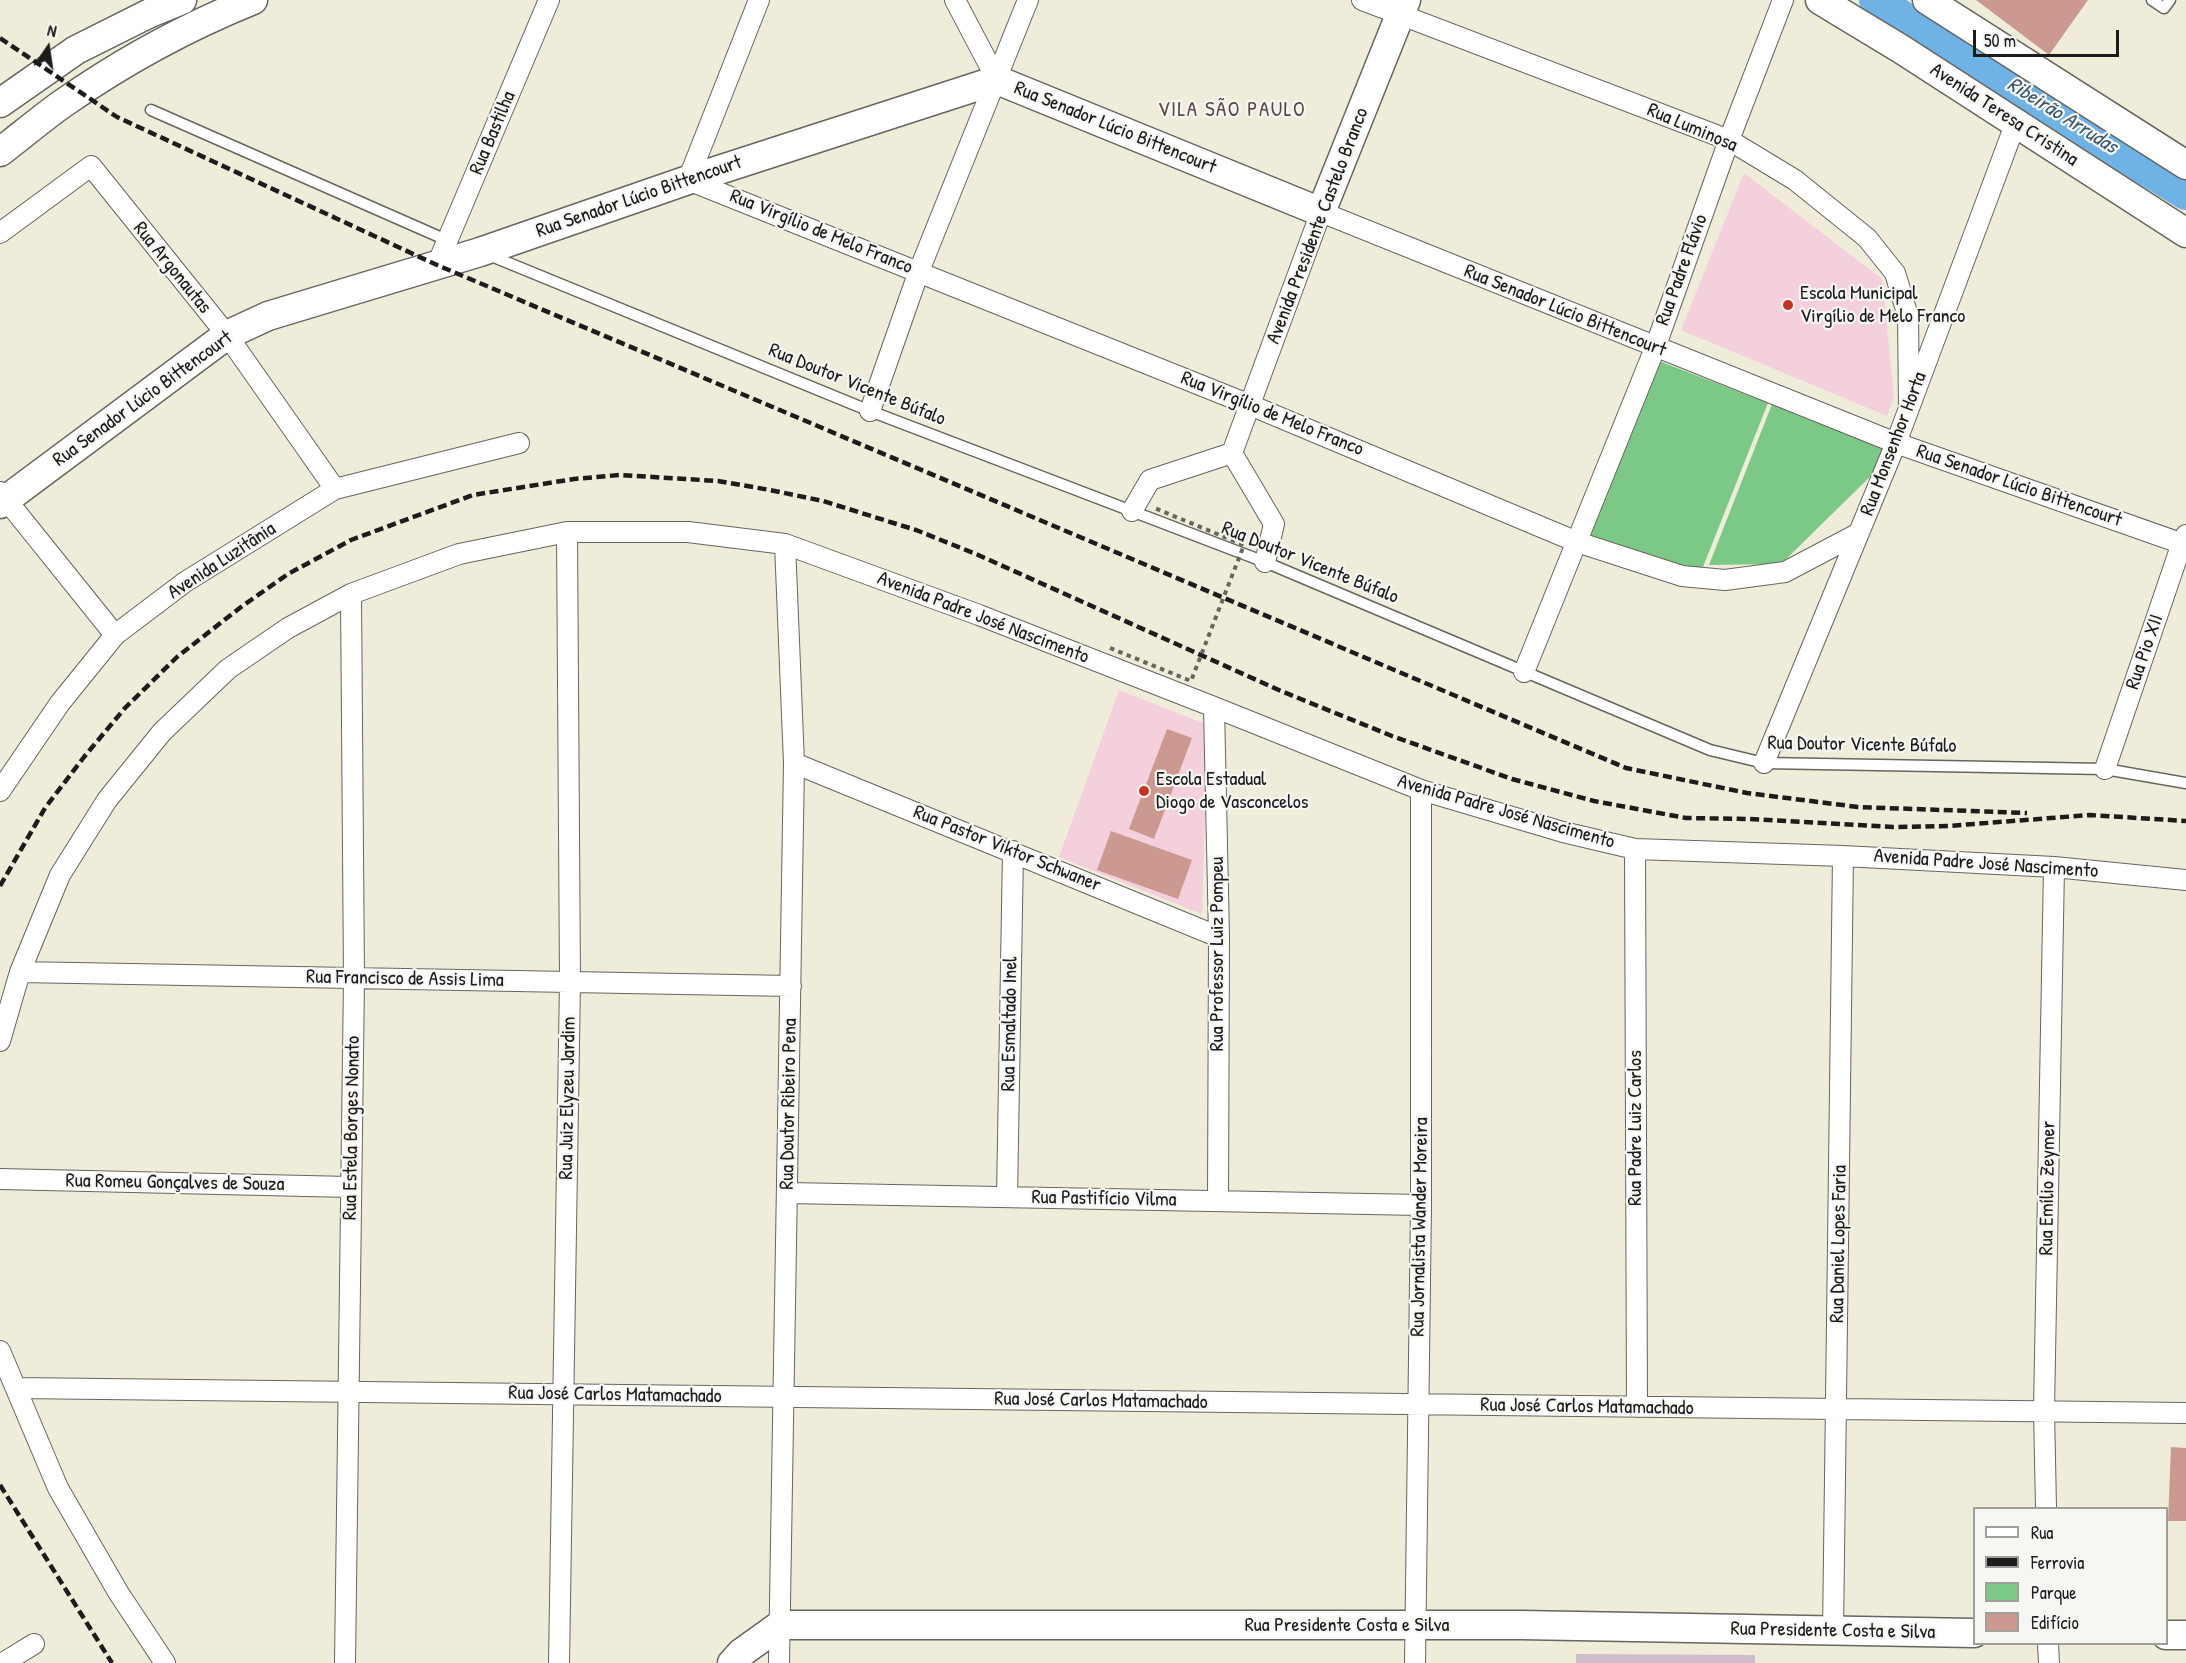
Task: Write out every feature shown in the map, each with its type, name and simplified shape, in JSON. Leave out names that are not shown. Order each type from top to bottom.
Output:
[{"type":"street","points":[[0,103],[76,50],[150,13],[182,0]]},
{"type":"street","points":[[0,152],[62,103],[146,51],[253,0]]},
{"type":"street","name":"Rua Bastilha","points":[[442,253],[549,0]]},
{"type":"street","points":[[688,180],[759,0]]},
{"type":"street","points":[[955,0],[997,80]]},
{"type":"street","points":[[870,411],[919,271],[1028,0]]},
{"type":"street","name":"Rua Luminosa","points":[[1362,0],[1403,8],[1729,140],[1795,180],[1868,237],[1895,273],[1908,316],[1909,408]]},
{"type":"street","name":"Rua Padre Flávio","points":[[1524,672],[1655,348],[1729,140],[1783,0]]},
{"type":"street","name":"Avenida Teresa Cristina","points":[[1820,0],[2016,122],[2186,233]]},
{"type":"street","points":[[1927,0],[2186,165]]},
{"type":"street","name":"Avenida Presidente Castelo Branco","points":[[1232,453],[1321,212],[1403,8]]},
{"type":"street","name":"Rua Senador Lúcio Bittencourt","points":[[2,498],[227,336],[268,316],[442,253],[480,252],[688,180],[997,80],[1655,348],[1896,443],[2184,541]]},
{"type":"street","name":"Rua Monsenhor Horta","points":[[1764,763],[1896,443],[2016,122]]},
{"type":"street","name":"Rua Argonautas","points":[[0,233],[91,166],[227,336],[335,489]]},
{"type":"street","name":"Rua Virgílio de Melo Franco","points":[[688,180],[1250,405],[1577,542],[1682,576],[1725,580],[1785,572],[1859,533]]},
{"type":"street","name":"Avenida Luzitânia","points":[[1,789],[60,703],[115,635],[185,582],[335,489],[519,443]]},
{"type":"street","points":[[1132,511],[1150,480],[1232,453],[1274,524],[1265,562]]},
{"type":"street","points":[[2,498],[115,635]]},
{"type":"street","name":"Avenida Padre José Nascimento","points":[[0,1041],[20,972],[60,875],[107,800],[162,732],[228,669],[288,628],[351,594],[459,554],[567,532],[688,532],[785,544],[979,615],[1421,790],[1563,832],[1635,849],[1843,856],[2054,867],[2186,880]]},
{"type":"street","name":"Rua Juiz Elyzeu Jardim","points":[[559,1663],[570,981],[567,532]]},
{"type":"street","name":"Rua Pio XII","points":[[2105,769],[2184,541]]},
{"type":"street","name":"Rua Doutor Ribeiro Pena","points":[[779,1663],[794,763],[785,544]]},
{"type":"street","name":"Rua Estela Borges Nonato","points":[[345,1663],[354,979],[351,594]]},
{"type":"street","name":"Rua Professor Luiz Pompeu","points":[[1214,707],[1219,937],[1218,1201]]},
{"type":"street","name":"Rua Pastor Viktor Schwaner","points":[[794,763],[1219,937]]},
{"type":"street","name":"Rua Jornalista Wander Moreira","points":[[1414,1663],[1421,1205],[1421,790]]},
{"type":"street","name":"Rua Padre Luiz Carlos","points":[[1635,849],[1637,1407]]},
{"type":"street","name":"Rua Esmaltado Inel","points":[[1007,1197],[1013,851]]},
{"type":"street","name":"Rua Daniel Lopes Faria","points":[[1833,1632],[1843,856]]},
{"type":"street","name":"Rua Emílio Zeymer","points":[[2046,1507],[2044,1410],[2054,867]]},
{"type":"street","name":"Rua Francisco de Assis Lima","points":[[20,972],[791,986]]},
{"type":"street","name":"Rua Romeu Gonçalves de Souza","points":[[0,1179],[350,1187]]},
{"type":"street","name":"Rua Pastifício Vilma","points":[[788,1193],[1421,1205]]},
{"type":"street","points":[[0,1351],[58,1488],[118,1592],[165,1663]]},
{"type":"street","name":"Rua José Carlos Matamachado","points":[[16,1388],[2186,1413]]},
{"type":"street","points":[[732,1663],[741,1653],[780,1625]]},
{"type":"street","name":"Rua Presidente Costa e Silva","points":[[780,1625],[1520,1625],[1973,1634]]},
{"type":"street","points":[[2168,1635],[2186,1635]]},
{"type":"street","points":[[3,1663],[34,1644]]},
{"type":"street","points":[[2048,1645],[2049,1663]]},
{"type":"lane","points":[[2152,0],[2164,8],[2170,0]]},
{"type":"lane","points":[[151,110],[442,253]]},
{"type":"lane","name":"Rua Doutor Vicente Búfalo","points":[[480,252],[870,411],[1265,562],[1710,750],[1764,763],[2105,769],[2186,783]]},
{"type":"path","points":[[1110,648],[1191,681],[1244,545],[1152,507]]},
{"type":"shaded area","name":"Escola Municipal Virgílio de Melo Franco","points":[[1744,173],[1882,279],[1894,396],[1887,416],[1681,330]]},
{"type":"shaded area","name":"Escola Estadual Diogo de Vasconcelos","points":[[1119,690],[1208,725],[1202,914],[1059,857]]},
{"type":"shaded area","points":[[1576,1654],[1755,1655],[1755,1663],[1576,1663]]},
{"type":"green space","points":[[1659,361],[1768,403],[1703,567],[1688,569],[1586,537]]},
{"type":"green space","points":[[1772,404],[1886,445],[1880,467],[1781,564],[1709,565]]},
{"type":"building","points":[[1976,0],[2088,0],[2049,55]]},
{"type":"building","points":[[1167,729],[1192,738],[1154,839],[1129,829]]},
{"type":"building","points":[[1111,831],[1192,860],[1178,899],[1097,870]]},
{"type":"building","points":[[2171,1447],[2186,1448],[2186,1521],[2168,1521]]},
{"type":"waterway","name":"Ribeirão Arrudas","points":[[1876,0],[1925,33],[2186,193]]},
{"type":"railway","points":[[0,38],[117,117],[437,265],[1626,768],[1747,793],[1858,807],[2027,813]]},
{"type":"railway","points":[[0,886],[45,808],[125,708],[177,657],[288,574],[351,540],[473,495],[574,479],[620,475],[718,481],[770,490],[823,501],[916,530],[976,554],[1281,691],[1392,736],[1512,779],[1594,801],[1686,818],[1893,827],[1948,826],[2090,815],[2186,821]]},
{"type":"railway","points":[[0,1485],[112,1663]]},
{"type":"place","name":"Escola Municipal Virgílio de Melo Franco","points":[[1788,305]]},
{"type":"place","name":"Escola Estadual Diogo de Vasconcelos","points":[[1144,791]]},
{"type":"district","name":"VILA SÃO PAULO","points":[[1232,110]]}]
